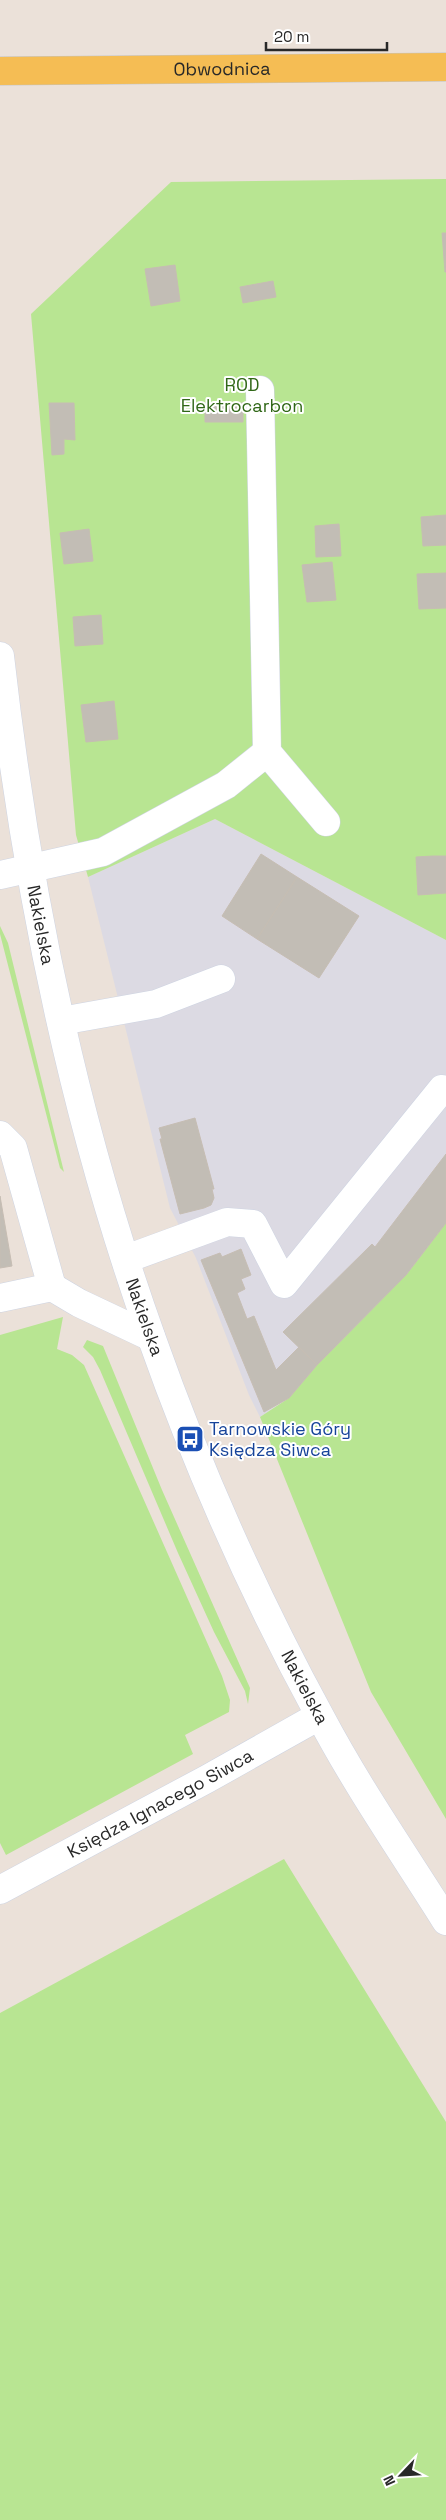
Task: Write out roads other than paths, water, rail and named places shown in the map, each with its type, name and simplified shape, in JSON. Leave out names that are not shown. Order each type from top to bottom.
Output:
[{"type":"main road","name":"Obwodnica","points":[[0,71],[446,67]]},
{"type":"street","points":[[260,390],[267,752],[326,822]]},
{"type":"street","name":"Nakielska","points":[[0,656],[11,751],[30,869],[61,1022],[100,1176],[150,1336],[177,1407],[240,1555],[319,1716],[446,1921]]},
{"type":"street","points":[[0,875],[102,852],[226,784],[267,752]]},
{"type":"street","points":[[61,1022],[156,1004],[221,979]]},
{"type":"street","points":[[126,1259],[227,1222],[254,1224],[284,1284],[442,1090]]},
{"type":"street","points":[[0,1135],[13,1148],[52,1287]]},
{"type":"street","points":[[0,1298],[52,1287],[79,1303],[150,1336]]},
{"type":"street","name":"Księdza Ignacego Siwca","points":[[0,1890],[207,1779],[319,1716]]},
{"type":"place","name":"Tarnowskie Góry Księdza Siwca","points":[[190,1439]]},
{"type":"park label","name":"ROD Elektrocarbon","points":[[242,395]]}]
